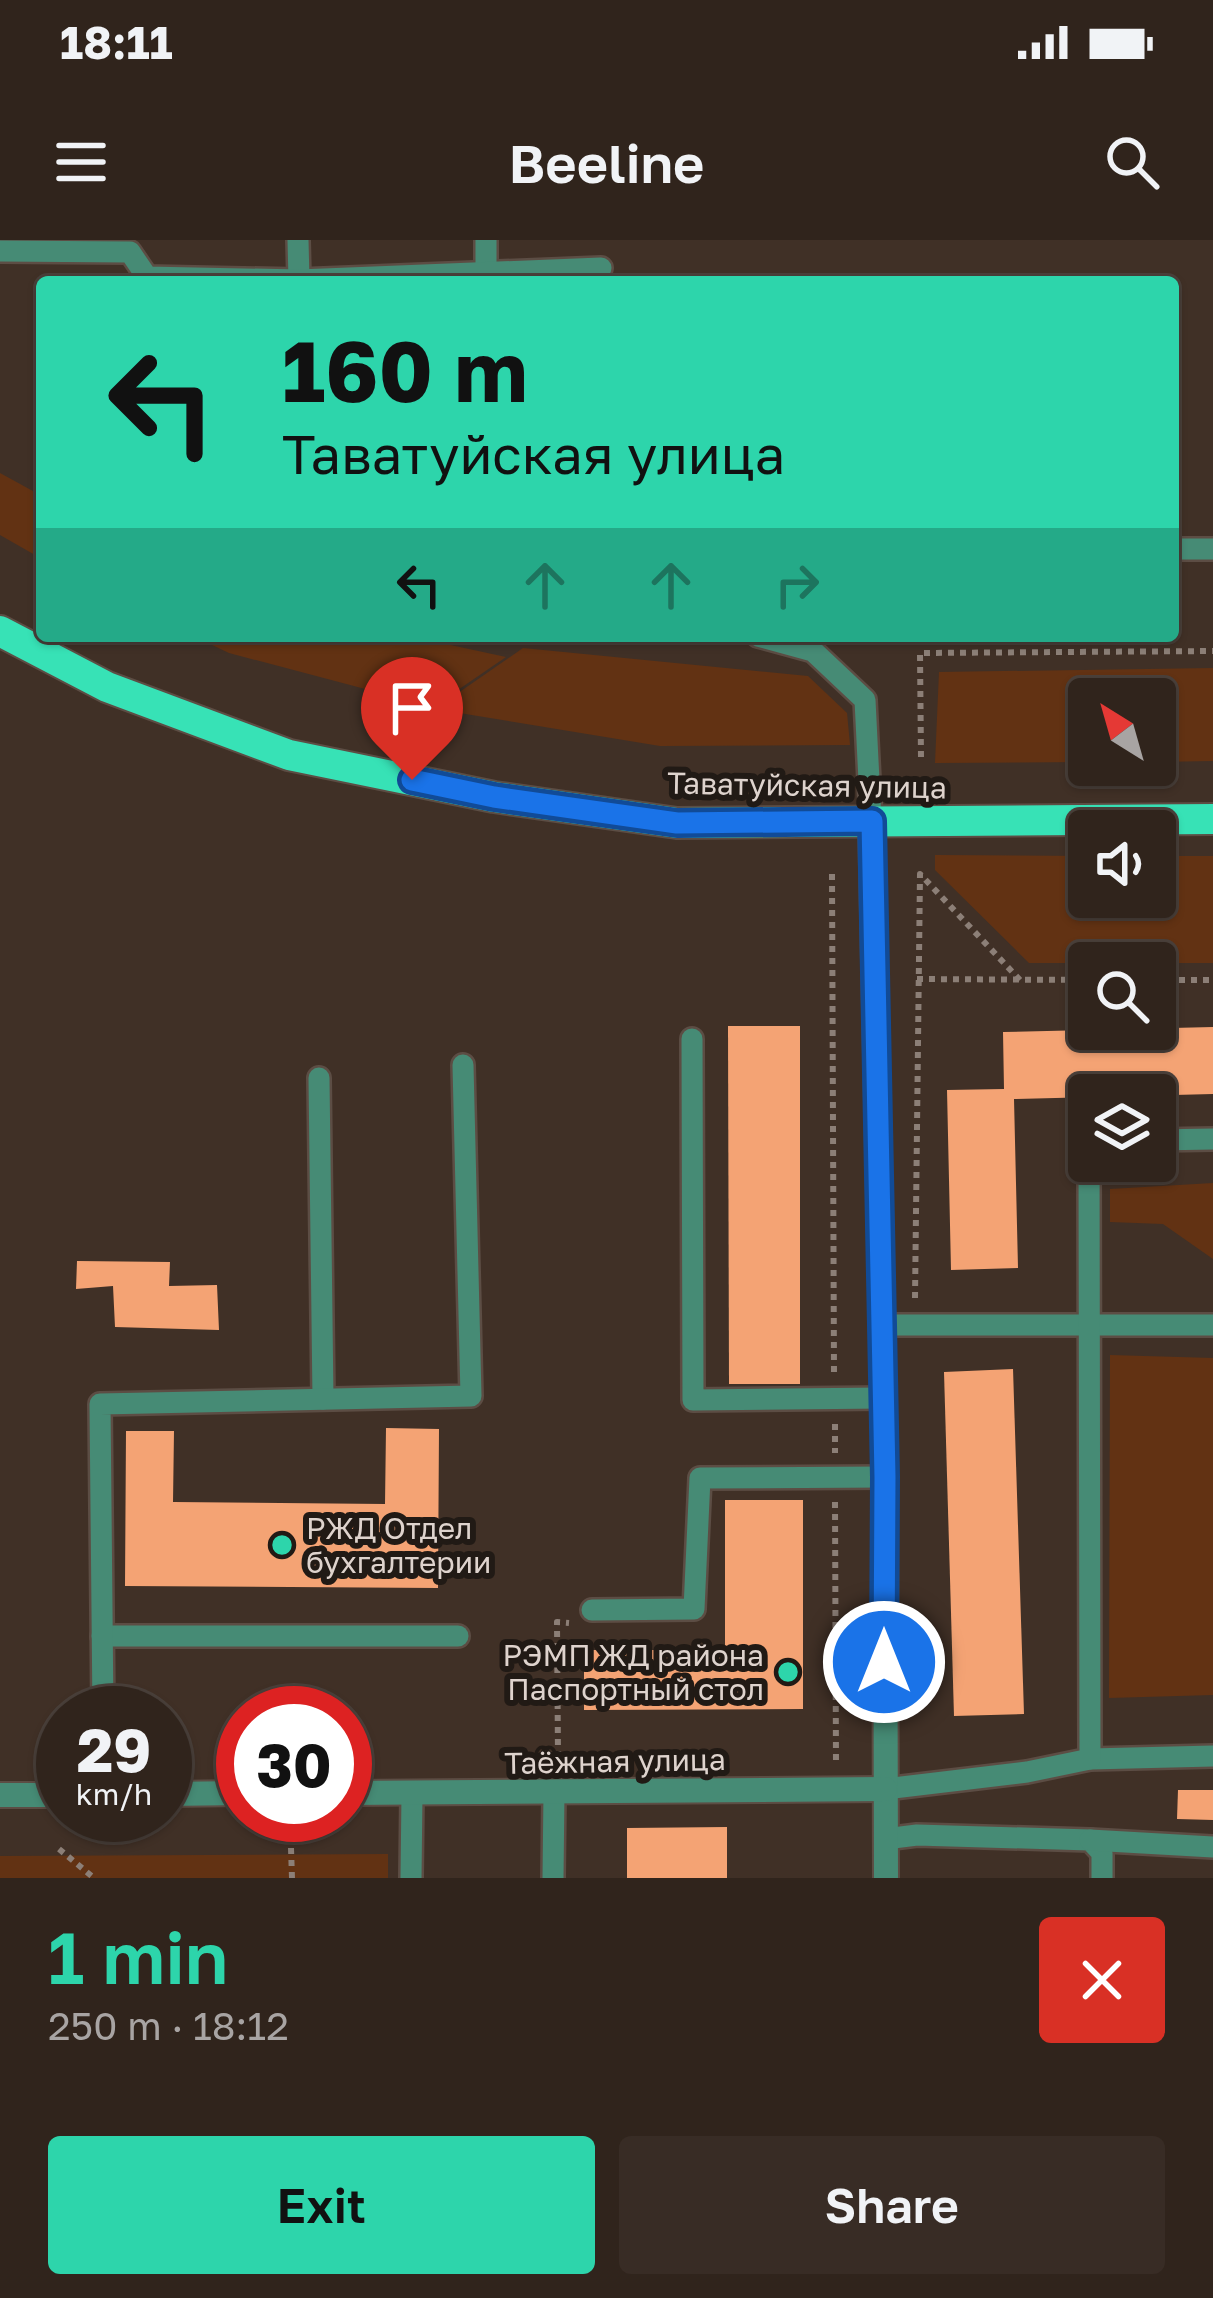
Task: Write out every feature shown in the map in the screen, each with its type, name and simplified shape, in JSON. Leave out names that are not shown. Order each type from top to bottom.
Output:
[{"type":"main road","name":"Таватуйская улица","points":[[0,632],[107,687],[289,755],[494,797],[677,823],[1213,819]]},
{"type":"street","points":[[872,821],[885,1477],[886,1878]]},
{"type":"street","name":"Таёжная улица","points":[[372,1792],[885,1789]]},
{"type":"street","points":[[0,1795],[36,1795]]},
{"type":"lane","points":[[298,240],[298,276]]},
{"type":"lane","points":[[486,240],[486,269]]},
{"type":"lane","points":[[0,251],[130,246],[146,276]]},
{"type":"lane","points":[[366,276],[601,268]]},
{"type":"lane","points":[[1179,549],[1213,549]]},
{"type":"lane","points":[[780,642],[813,651],[865,700],[872,821]]},
{"type":"lane","points":[[692,1039],[693,1400],[883,1398]]},
{"type":"lane","points":[[103,1686],[100,1404],[471,1396],[463,1065]]},
{"type":"lane","points":[[319,1078],[322,1399]]},
{"type":"lane","points":[[1176,1140],[1213,1139]]},
{"type":"lane","points":[[1089,1182],[1090,1759]]},
{"type":"lane","points":[[882,1325],[1213,1324]]},
{"type":"lane","points":[[592,1610],[694,1609],[700,1478],[885,1477]]},
{"type":"lane","points":[[102,1636],[458,1636]]},
{"type":"lane","points":[[885,1789],[1027,1772],[1090,1759],[1213,1756]]},
{"type":"lane","points":[[553,1878],[554,1792]]},
{"type":"lane","points":[[411,1878],[412,1793]]},
{"type":"lane","points":[[885,1839],[939,1835],[1213,1847]]},
{"type":"lane","points":[[1090,1840],[1102,1853],[1102,1878]]},
{"type":"path","points":[[921,758],[920,653],[1213,651]]},
{"type":"path","points":[[832,874],[837,1789]]},
{"type":"path","points":[[1020,980],[920,874],[917,979],[1020,980],[1068,980]]},
{"type":"path","points":[[1176,980],[1213,980]]},
{"type":"path","points":[[291,1848],[292,1878]]},
{"type":"path","points":[[59,1849],[94,1878]]},
{"type":"shaded area","points":[[0,473],[36,493],[36,556],[0,535]]},
{"type":"shaded area","points":[[206,642],[437,642],[506,657],[433,707],[229,653]]},
{"type":"shaded area","points":[[523,648],[808,676],[847,713],[850,745],[660,746],[435,709]]},
{"type":"shaded area","points":[[1213,668],[1213,761],[1176,762],[1176,678],[1068,678],[1068,762],[935,763],[939,672]]},
{"type":"shaded area","points":[[935,855],[1068,856],[1068,918],[1176,918],[1176,856],[1213,856],[1213,963],[1176,963],[1176,942],[1068,942],[1068,963],[1029,963],[935,870]]},
{"type":"shaded area","points":[[1213,1183],[1213,1259],[1163,1224],[1110,1222],[1110,1189]]},
{"type":"shaded area","points":[[1110,1355],[1213,1358],[1213,1695],[1109,1698]]},
{"type":"shaded area","points":[[388,1854],[388,1878],[0,1878],[0,1856]]},
{"type":"building","points":[[728,1026],[800,1026],[800,1384],[729,1384]]},
{"type":"building","points":[[1213,1027],[1213,1094],[1176,1095],[1176,1074],[1068,1074],[1068,1098],[1014,1099],[1018,1268],[951,1270],[947,1090],[1004,1089],[1003,1032],[1068,1030],[1068,1050],[1176,1050],[1176,1028]]},
{"type":"building","points":[[77,1261],[170,1262],[169,1286],[217,1285],[219,1330],[115,1327],[113,1286],[76,1289]]},
{"type":"building","points":[[1013,1369],[1024,1714],[954,1716],[944,1372]]},
{"type":"building","name":"РЖД Отдел бухгалтерии","points":[[386,1428],[439,1429],[438,1588],[125,1586],[126,1431],[174,1431],[173,1502],[385,1504]]},
{"type":"building","points":[[725,1500],[803,1500],[803,1709],[584,1710],[584,1650],[725,1650]]},
{"type":"building","points":[[1178,1790],[1213,1790],[1213,1820],[1177,1819]]},
{"type":"building","points":[[727,1827],[727,1878],[627,1878],[627,1828]]},
{"type":"place","name":"РЖД Отдел бухгалтерии","points":[[282,1545]]},
{"type":"place","name":"РЭМП ЖД района Паспортный стол","points":[[788,1672]]},
{"type":"route","points":[[412,780],[494,797],[677,823],[872,821],[885,1477],[884,1662]]}]
